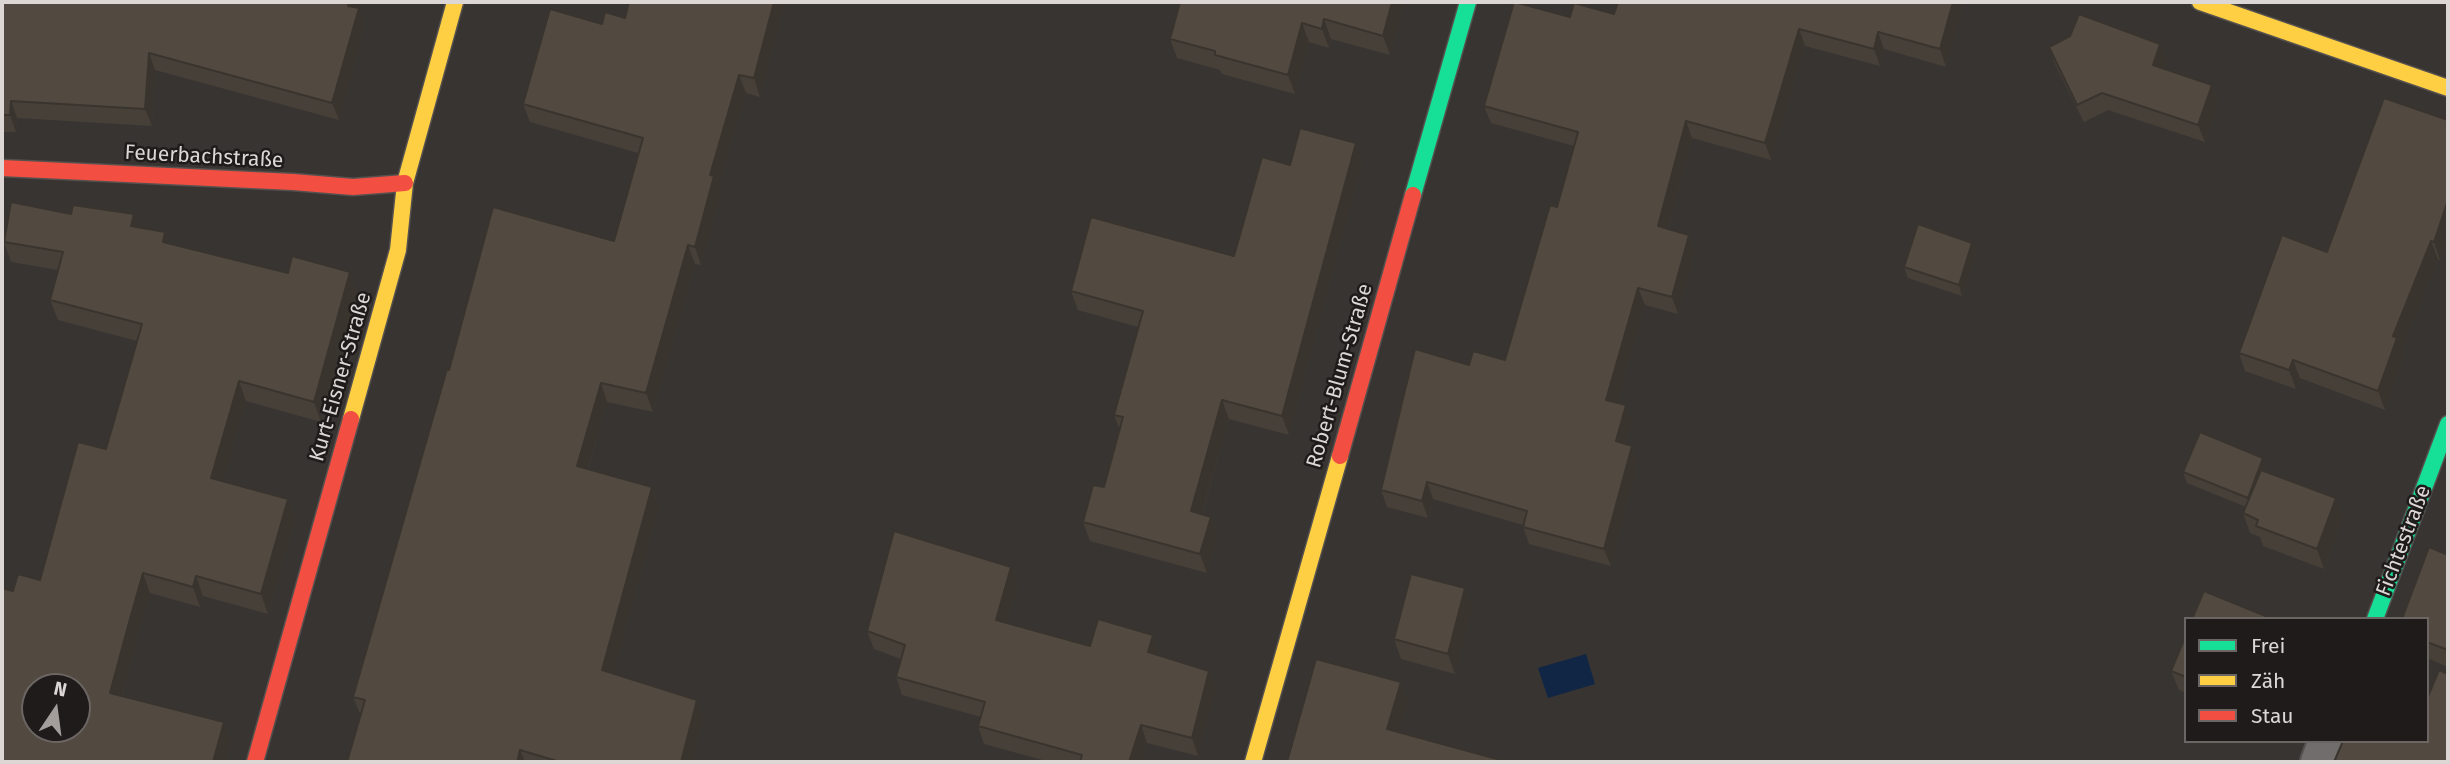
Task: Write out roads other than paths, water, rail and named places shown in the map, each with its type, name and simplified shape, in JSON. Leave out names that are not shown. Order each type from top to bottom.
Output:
[{"type":"street","name":"Kurt-Eisner-Straße","points":[[255,762],[398,250],[405,183],[455,2]]},
{"type":"street","name":"Robert-Blum-Straße","points":[[1253,762],[1468,2]]},
{"type":"street","points":[[2200,2],[2448,88]]},
{"type":"street","name":"Feuerbachstraße","points":[[2,168],[353,187],[405,183]]},
{"type":"street","name":"Fichtestraße","points":[[2376,617],[2448,424]]},
{"type":"street","points":[[2320,762],[2327,743]]},
{"type":"water","points":[[1586,654],[1595,684],[1548,698],[1538,668]]}]
